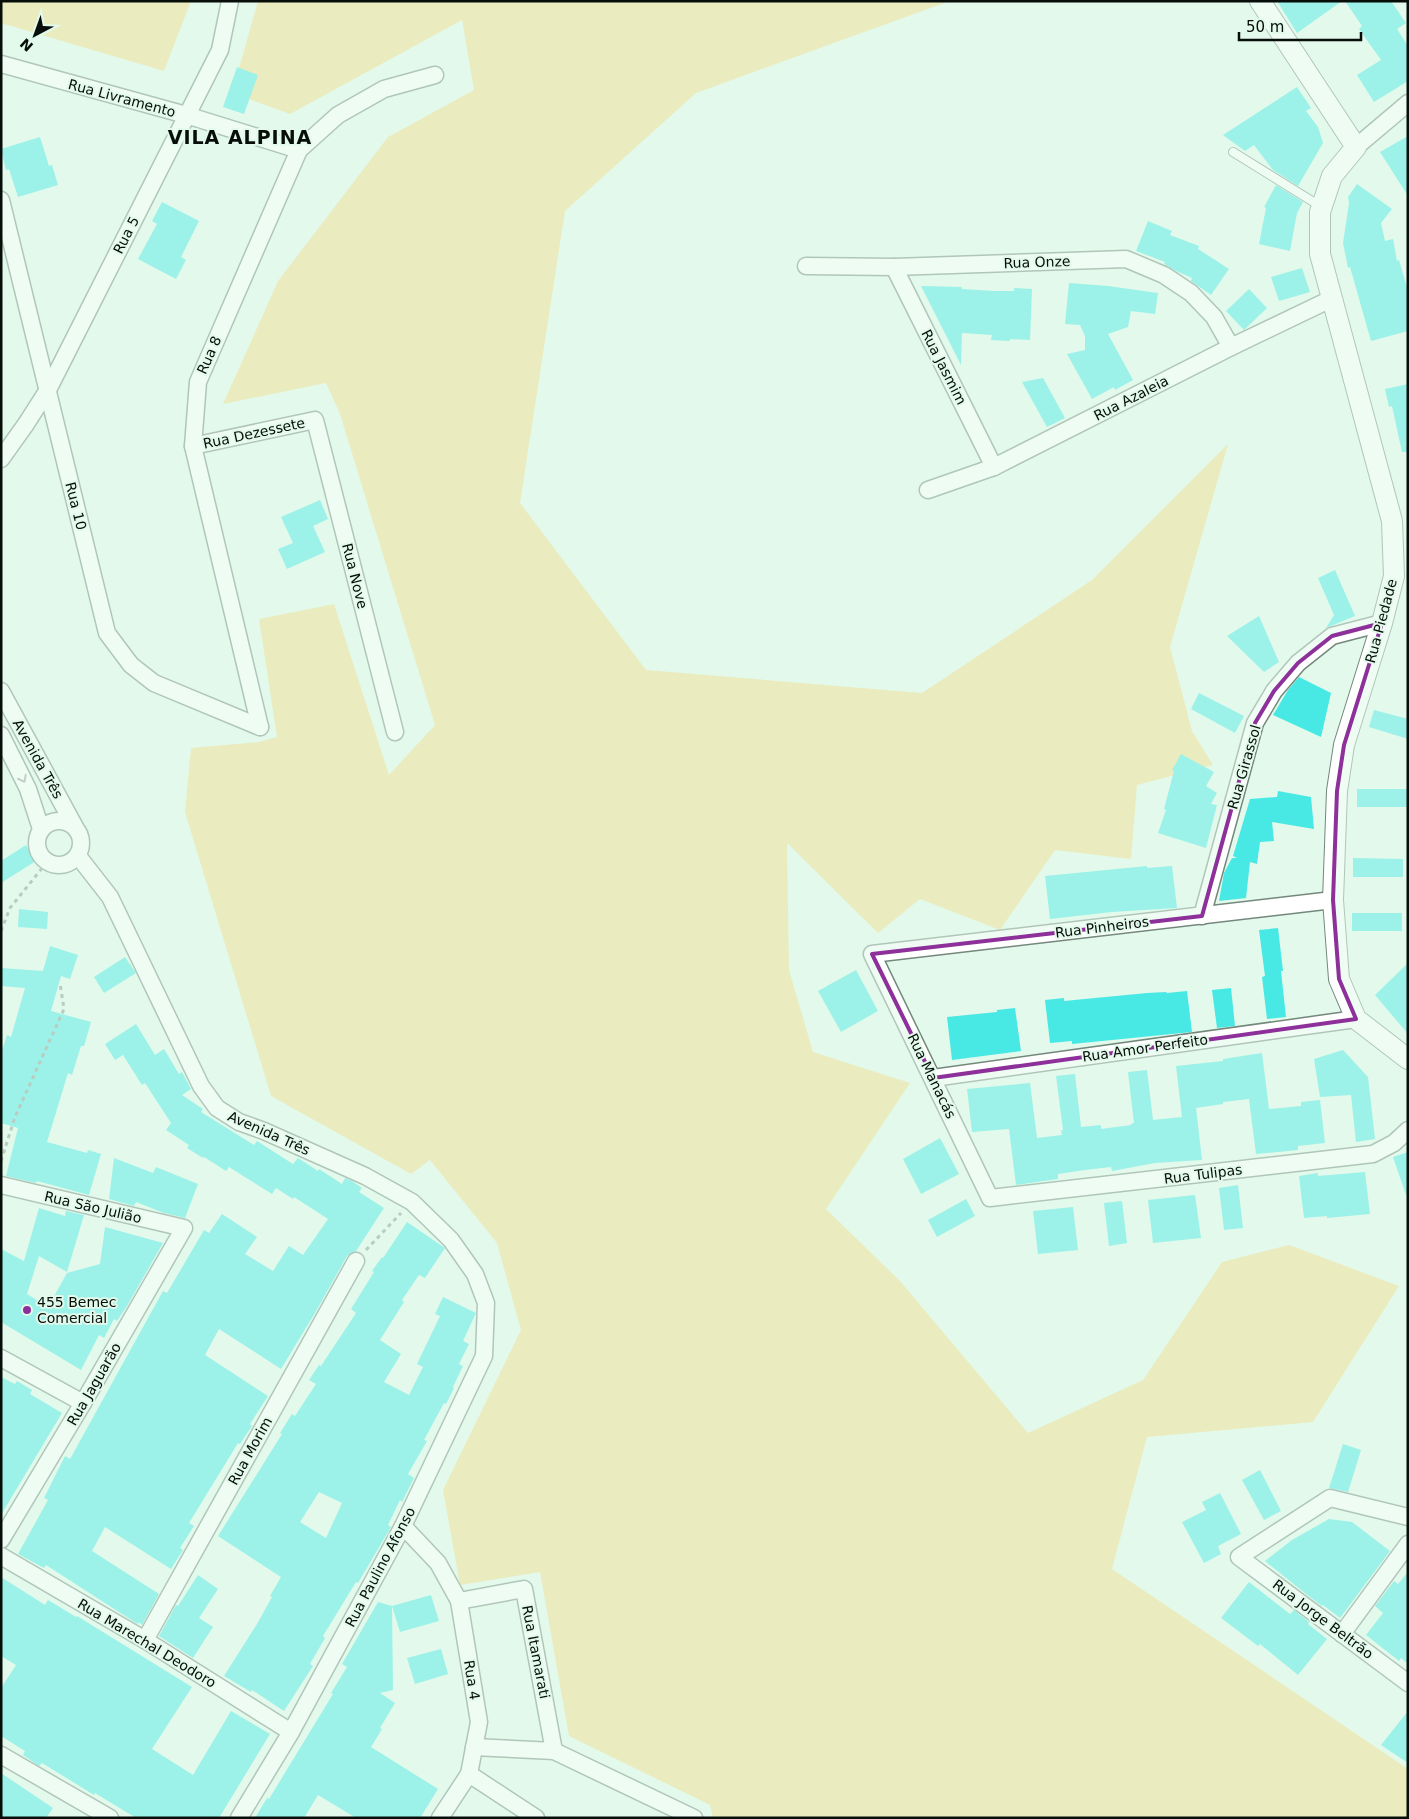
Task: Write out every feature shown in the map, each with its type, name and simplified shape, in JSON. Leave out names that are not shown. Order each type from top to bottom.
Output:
[{"type":"street","name":"Rua 5","points":[[1,459],[48,389],[220,50],[230,1]]},
{"type":"street","points":[[1260,1],[1356,147]]},
{"type":"street","name":"Rua Livramento","points":[[1,64],[299,150]]},
{"type":"street","name":"Rua 8","points":[[260,727],[193,446],[198,382],[299,150],[338,115],[384,89],[435,75]]},
{"type":"street","name":"Rua Piedade","points":[[1408,103],[1356,147],[1332,176],[1320,212],[1320,254],[1392,521],[1394,576],[1382,624],[1344,745],[1338,791],[1333,900],[1339,979],[1356,1019],[1408,1060]]},
{"type":"street","name":"Rua 10","points":[[1,200],[107,633],[131,665],[154,684],[260,727]]},
{"type":"street","name":"Rua Onze","points":[[806,266],[894,267],[1126,259],[1164,275],[1191,293],[1214,317],[1231,347]]},
{"type":"street","name":"Rua Jasmim","points":[[894,267],[994,467]]},
{"type":"street","name":"Rua Azaleia","points":[[928,490],[994,467],[1231,347],[1331,299]]},
{"type":"street","name":"Rua Dezessete","points":[[193,446],[315,420]]},
{"type":"street","name":"Rua Nove","points":[[315,420],[395,732]]},
{"type":"street","name":"Rua Girassol","points":[[1202,916],[1255,723],[1274,691],[1298,663],[1332,636],[1382,624]]},
{"type":"street","name":"Avenida Três","points":[[1,692],[75,827],[79,831],[82,848],[78,856],[110,897],[201,1086],[217,1108],[239,1122],[264,1131],[365,1176],[412,1202],[451,1240],[475,1274],[486,1303]]},
{"type":"street","name":"Avenida Três","points":[[1,735],[28,789],[41,829]]},
{"type":"street","name":"Avenida Três","points":[[47,862],[38,850],[38,836],[41,829],[54,821],[62,820],[75,827]]},
{"type":"street","points":[[47,862],[60,866],[74,861],[78,856]]},
{"type":"street","name":"Rua Pinheiros","points":[[872,954],[1333,900]]},
{"type":"street","name":"Rua Manacás","points":[[872,954],[990,1198]]},
{"type":"street","name":"Rua Amor Perfeito","points":[[933,1078],[1356,1019]]},
{"type":"street","name":"Rua Tulipas","points":[[990,1198],[1373,1154],[1394,1143],[1408,1130]]},
{"type":"street","name":"Rua São Julião","points":[[1,1185],[184,1228]]},
{"type":"street","name":"Rua Jaguarão","points":[[1,1540],[184,1228]]},
{"type":"street","name":"Rua Morim","points":[[145,1640],[356,1261]]},
{"type":"street","name":"Rua Paulino Afonso","points":[[238,1818],[291,1732],[403,1526],[484,1356],[486,1303]]},
{"type":"street","points":[[1,1358],[83,1403]]},
{"type":"street","name":"Rua Jorge Beltrão","points":[[1408,1517],[1330,1498],[1239,1556],[1408,1682]]},
{"type":"street","name":"Rua 4","points":[[403,1526],[438,1563],[459,1601],[479,1722],[469,1774]]},
{"type":"street","points":[[1342,1634],[1408,1544]]},
{"type":"street","name":"Rua Marechal Deodoro","points":[[1,1556],[145,1640],[291,1732]]},
{"type":"street","name":"Rua Itamarati","points":[[459,1601],[524,1589],[554,1751]]},
{"type":"street","points":[[474,1747],[554,1751],[694,1818]]},
{"type":"street","points":[[1,1755],[110,1818]]},
{"type":"street","points":[[440,1818],[469,1774],[536,1818]]},
{"type":"lane","points":[[1233,152],[1322,207]]},
{"type":"path","points":[[1,931],[10,908],[47,862]]},
{"type":"path","points":[[1,1161],[15,1117],[64,1009],[60,983]]},
{"type":"path","points":[[356,1261],[412,1202]]},
{"type":"highlighted area","points":[[1382,623],[1344,745],[1337,791],[1333,900],[1339,979],[1356,1019],[933,1078],[872,954],[1202,916],[1255,723],[1274,691],[1298,663],[1332,636]]},
{"type":"shaded area","points":[[1,1],[191,1],[164,71],[1,23]]},
{"type":"shaded area","points":[[258,1],[950,1],[696,93],[565,211],[520,503],[646,670],[922,693],[1092,580],[1228,444],[1170,647],[1192,731],[1213,765],[1137,785],[1131,859],[1055,850],[1000,930],[920,899],[878,933],[787,843],[789,970],[813,1052],[910,1083],[826,1209],[900,1281],[1028,1433],[1143,1380],[1222,1262],[1289,1245],[1399,1286],[1313,1422],[1147,1437],[1112,1569],[1408,1769],[1408,1818],[713,1818],[710,1805],[569,1736],[540,1572],[460,1585],[443,1490],[521,1330],[497,1243],[430,1160],[411,1174],[271,1096],[185,812],[191,748],[259,742],[277,737],[259,619],[334,604],[389,775],[435,725],[340,414],[326,383],[223,404],[278,281],[388,137],[474,90],[462,20],[290,114],[232,93]]},
{"type":"building","points":[[1277,1],[1342,1],[1297,33]]},
{"type":"building","points":[[1345,1],[1391,1],[1406,23],[1397,29],[1408,46],[1408,81],[1374,102],[1357,75],[1381,60],[1359,29],[1362,26]]},
{"type":"building","points":[[237,67],[258,75],[244,114],[223,107]]},
{"type":"building","points":[[1297,87],[1311,108],[1306,111],[1318,127],[1323,143],[1298,186],[1273,170],[1254,145],[1245,151],[1223,135]]},
{"type":"building","points":[[1408,136],[1408,196],[1380,152]]},
{"type":"building","points":[[40,137],[49,166],[52,165],[58,185],[18,197],[9,169],[6,170],[1,149]]},
{"type":"building","points":[[1357,184],[1392,209],[1381,223],[1385,241],[1393,239],[1397,261],[1399,260],[1408,291],[1408,331],[1371,341],[1350,267],[1348,268],[1343,243],[1349,203],[1348,197]]},
{"type":"building","points":[[1276,185],[1303,202],[1297,213],[1290,251],[1259,244],[1266,208],[1264,207]]},
{"type":"building","points":[[162,202],[199,221],[181,257],[186,260],[176,279],[138,259],[157,224],[152,221]]},
{"type":"building","points":[[1148,221],[1172,231],[1170,235],[1199,246],[1198,249],[1229,269],[1211,295],[1191,281],[1192,278],[1164,264],[1165,262],[1136,251]]},
{"type":"building","points":[[1302,268],[1310,292],[1279,301],[1271,277]]},
{"type":"building","points":[[1069,283],[1158,293],[1155,314],[1131,311],[1128,327],[1108,334],[1133,380],[1115,390],[1114,387],[1092,399],[1067,354],[1085,350],[1085,336],[1080,325],[1065,324]]},
{"type":"building","points":[[921,286],[962,287],[962,289],[994,291],[1014,291],[1014,288],[1032,289],[1030,340],[991,340],[992,335],[962,333],[961,365]]},
{"type":"building","points":[[1249,289],[1267,308],[1244,330],[1226,311]]},
{"type":"building","points":[[1043,378],[1065,418],[1047,427],[1022,382]]},
{"type":"building","points":[[1408,384],[1408,452],[1402,452],[1392,406],[1389,407],[1385,389]]},
{"type":"building","points":[[320,500],[328,519],[313,526],[325,552],[287,569],[278,549],[293,543],[281,517]]},
{"type":"building","points":[[1335,570],[1355,616],[1326,628],[1334,615],[1318,578]]},
{"type":"building","points":[[1259,616],[1279,662],[1264,672],[1227,636]]},
{"type":"building","points":[[1299,677],[1331,693],[1321,737],[1273,715],[1288,690]]},
{"type":"building","points":[[1199,693],[1244,716],[1235,733],[1191,709]]},
{"type":"building","points":[[1374,710],[1408,719],[1408,739],[1369,727]]},
{"type":"building","points":[[1181,754],[1214,772],[1206,786],[1217,793],[1211,804],[1217,805],[1206,848],[1158,833],[1166,810],[1164,809],[1174,771],[1172,770]]},
{"type":"building","points":[[1357,789],[1407,789],[1407,807],[1357,807]]},
{"type":"building","points":[[1278,791],[1311,797],[1314,829],[1272,822],[1274,841],[1260,842],[1257,864],[1250,862],[1246,898],[1219,901],[1224,873],[1232,858],[1237,858],[1233,856],[1250,799],[1277,797]]},
{"type":"building","points":[[26,845],[36,861],[1,883],[1,861]]},
{"type":"building","points":[[1353,858],[1403,859],[1403,877],[1353,877]]},
{"type":"building","points":[[1147,866],[1147,868],[1172,866],[1177,908],[1112,912],[1050,919],[1045,876]]},
{"type":"building","points":[[19,909],[48,912],[47,929],[18,927]]},
{"type":"building","points":[[1352,913],[1402,913],[1402,931],[1352,931]]},
{"type":"building","points":[[1278,928],[1286,1017],[1267,1019],[1262,977],[1265,976],[1259,930]]},
{"type":"building","points":[[50,946],[78,955],[70,979],[61,976],[51,1011],[91,1022],[84,1046],[81,1046],[72,1075],[68,1073],[47,1142],[87,1153],[88,1150],[101,1154],[89,1195],[37,1181],[36,1183],[6,1176],[18,1128],[1,1123],[1,1054],[7,1035],[11,1037],[25,988],[1,986],[1,968],[43,971]]},
{"type":"building","points":[[125,957],[136,973],[104,993],[94,977]]},
{"type":"building","points":[[1408,963],[1408,1034],[1375,995]]},
{"type":"building","points":[[856,970],[878,1011],[841,1032],[818,991]]},
{"type":"building","points":[[1231,988],[1235,1026],[1217,1028],[1212,990]]},
{"type":"building","points":[[1187,991],[1192,1032],[1072,1044],[1072,1041],[1050,1043],[1045,1000],[1064,998],[1064,1001]]},
{"type":"building","points":[[1015,1008],[1021,1051],[952,1060],[947,1017],[997,1012],[997,1010]]},
{"type":"building","points":[[136,1024],[155,1055],[164,1049],[179,1074],[182,1072],[191,1089],[182,1095],[203,1109],[201,1112],[254,1145],[257,1141],[293,1164],[298,1158],[342,1184],[345,1178],[352,1181],[362,1188],[359,1192],[384,1208],[356,1251],[347,1256],[281,1369],[219,1329],[205,1355],[268,1396],[250,1424],[252,1426],[240,1444],[238,1443],[189,1523],[194,1526],[180,1548],[183,1550],[171,1569],[105,1527],[92,1551],[159,1594],[142,1625],[46,1565],[44,1568],[18,1554],[48,1500],[44,1498],[65,1456],[70,1459],[163,1291],[167,1293],[204,1230],[209,1233],[222,1214],[257,1237],[245,1254],[273,1271],[289,1246],[303,1255],[328,1219],[276,1188],[272,1194],[229,1167],[226,1171],[187,1148],[189,1145],[166,1130],[171,1123],[145,1083],[142,1085],[123,1055],[115,1060],[105,1044]]},
{"type":"building","points":[[1343,1050],[1368,1077],[1375,1139],[1356,1142],[1351,1095],[1320,1097],[1314,1059]]},
{"type":"building","points":[[1262,1053],[1269,1109],[1301,1106],[1301,1102],[1320,1100],[1325,1143],[1298,1146],[1298,1150],[1256,1154],[1249,1099],[1223,1102],[1223,1104],[1196,1108],[1202,1160],[1155,1163],[1112,1171],[1111,1167],[1085,1170],[1058,1174],[1058,1179],[1016,1185],[1009,1129],[972,1132],[967,1089],[1030,1083],[1037,1138],[1062,1135],[1061,1130],[1063,1130],[1056,1076],[1075,1074],[1081,1127],[1101,1125],[1101,1129],[1134,1123],[1128,1072],[1147,1070],[1153,1120],[1182,1117],[1176,1066],[1223,1061],[1223,1059]]},
{"type":"building","points":[[940,1138],[959,1174],[921,1194],[903,1159]]},
{"type":"building","points":[[1408,1152],[1408,1194],[1406,1195],[1393,1157]]},
{"type":"building","points":[[114,1158],[153,1173],[156,1167],[198,1184],[185,1218],[164,1213],[136,1202],[134,1206],[109,1199]]},
{"type":"building","points":[[1365,1172],[1370,1214],[1304,1218],[1299,1176],[1318,1173],[1318,1176]]},
{"type":"building","points":[[1238,1185],[1243,1228],[1224,1230],[1219,1188]]},
{"type":"building","points":[[1195,1195],[1201,1238],[1153,1243],[1148,1200]]},
{"type":"building","points":[[966,1199],[975,1216],[937,1237],[928,1220]]},
{"type":"building","points":[[1122,1201],[1127,1243],[1109,1246],[1104,1203]]},
{"type":"building","points":[[1073,1207],[1078,1250],[1038,1254],[1033,1211]]},
{"type":"building","points":[[39,1208],[65,1216],[66,1211],[84,1215],[67,1272],[39,1256],[27,1294],[48,1307],[67,1273],[100,1264],[105,1227],[163,1243],[127,1306],[117,1321],[114,1319],[104,1338],[99,1335],[81,1370],[1,1322],[1,1249],[24,1261]]},
{"type":"building","points":[[407,1222],[445,1248],[425,1278],[419,1275],[402,1300],[404,1302],[380,1340],[401,1354],[384,1382],[409,1395],[423,1367],[417,1364],[440,1316],[435,1314],[443,1297],[476,1313],[463,1341],[469,1344],[459,1364],[463,1366],[446,1404],[444,1403],[424,1440],[427,1441],[408,1474],[414,1478],[402,1502],[400,1500],[388,1525],[391,1527],[358,1583],[356,1582],[323,1636],[325,1638],[310,1664],[313,1666],[284,1711],[252,1690],[251,1692],[224,1676],[257,1624],[281,1577],[218,1536],[282,1434],[280,1433],[292,1414],[295,1416],[316,1384],[309,1380],[319,1365],[321,1366],[356,1313],[351,1309],[374,1272],[372,1271]],"holes":[[[319,1492],[342,1503],[326,1538],[300,1522]]]},
{"type":"building","points":[[1,1377],[15,1384],[17,1381],[32,1390],[30,1394],[62,1413],[1,1515]]},
{"type":"building","points":[[1343,1444],[1361,1450],[1348,1492],[1329,1488]]},
{"type":"building","points":[[1260,1470],[1281,1511],[1264,1520],[1242,1480]]},
{"type":"building","points":[[1220,1493],[1241,1534],[1218,1546],[1221,1554],[1204,1563],[1182,1522],[1206,1510],[1202,1502]]},
{"type":"building","points":[[1329,1519],[1352,1522],[1390,1551],[1340,1618],[1265,1561],[1292,1540]]},
{"type":"building","points":[[1408,1572],[1408,1664],[1401,1658],[1399,1661],[1366,1635],[1383,1613],[1375,1606],[1394,1581],[1398,1584]]},
{"type":"building","points":[[198,1575],[218,1589],[199,1618],[213,1627],[193,1658],[159,1636],[176,1605],[178,1606]]},
{"type":"building","points":[[1,1577],[45,1605],[48,1600],[77,1616],[192,1687],[152,1749],[193,1775],[231,1711],[270,1734],[219,1818],[136,1818],[42,1763],[39,1766],[23,1755],[25,1751],[1,1736],[1,1688],[16,1665],[1,1656]]},
{"type":"building","points":[[1249,1582],[1290,1614],[1294,1610],[1327,1639],[1298,1675],[1260,1644],[1258,1646],[1221,1618]]},
{"type":"building","points":[[431,1595],[439,1621],[400,1632],[392,1606]]},
{"type":"building","points":[[378,1602],[392,1606],[393,1690],[380,1693],[395,1703],[371,1747],[438,1789],[420,1818],[356,1818],[318,1795],[304,1818],[255,1818],[267,1798],[269,1799],[333,1694],[331,1693],[347,1667],[342,1664]]},
{"type":"building","points":[[441,1649],[448,1674],[415,1684],[407,1658]]},
{"type":"building","points":[[1408,1711],[1408,1763],[1381,1745]]},
{"type":"building","points":[[1,1773],[53,1808],[46,1818],[1,1818]]},
{"type":"place","name":"455 Bemec Comercial","points":[[27,1310]]},
{"type":"district","name":"VILA ALPINA","points":[[240,137]]}]
